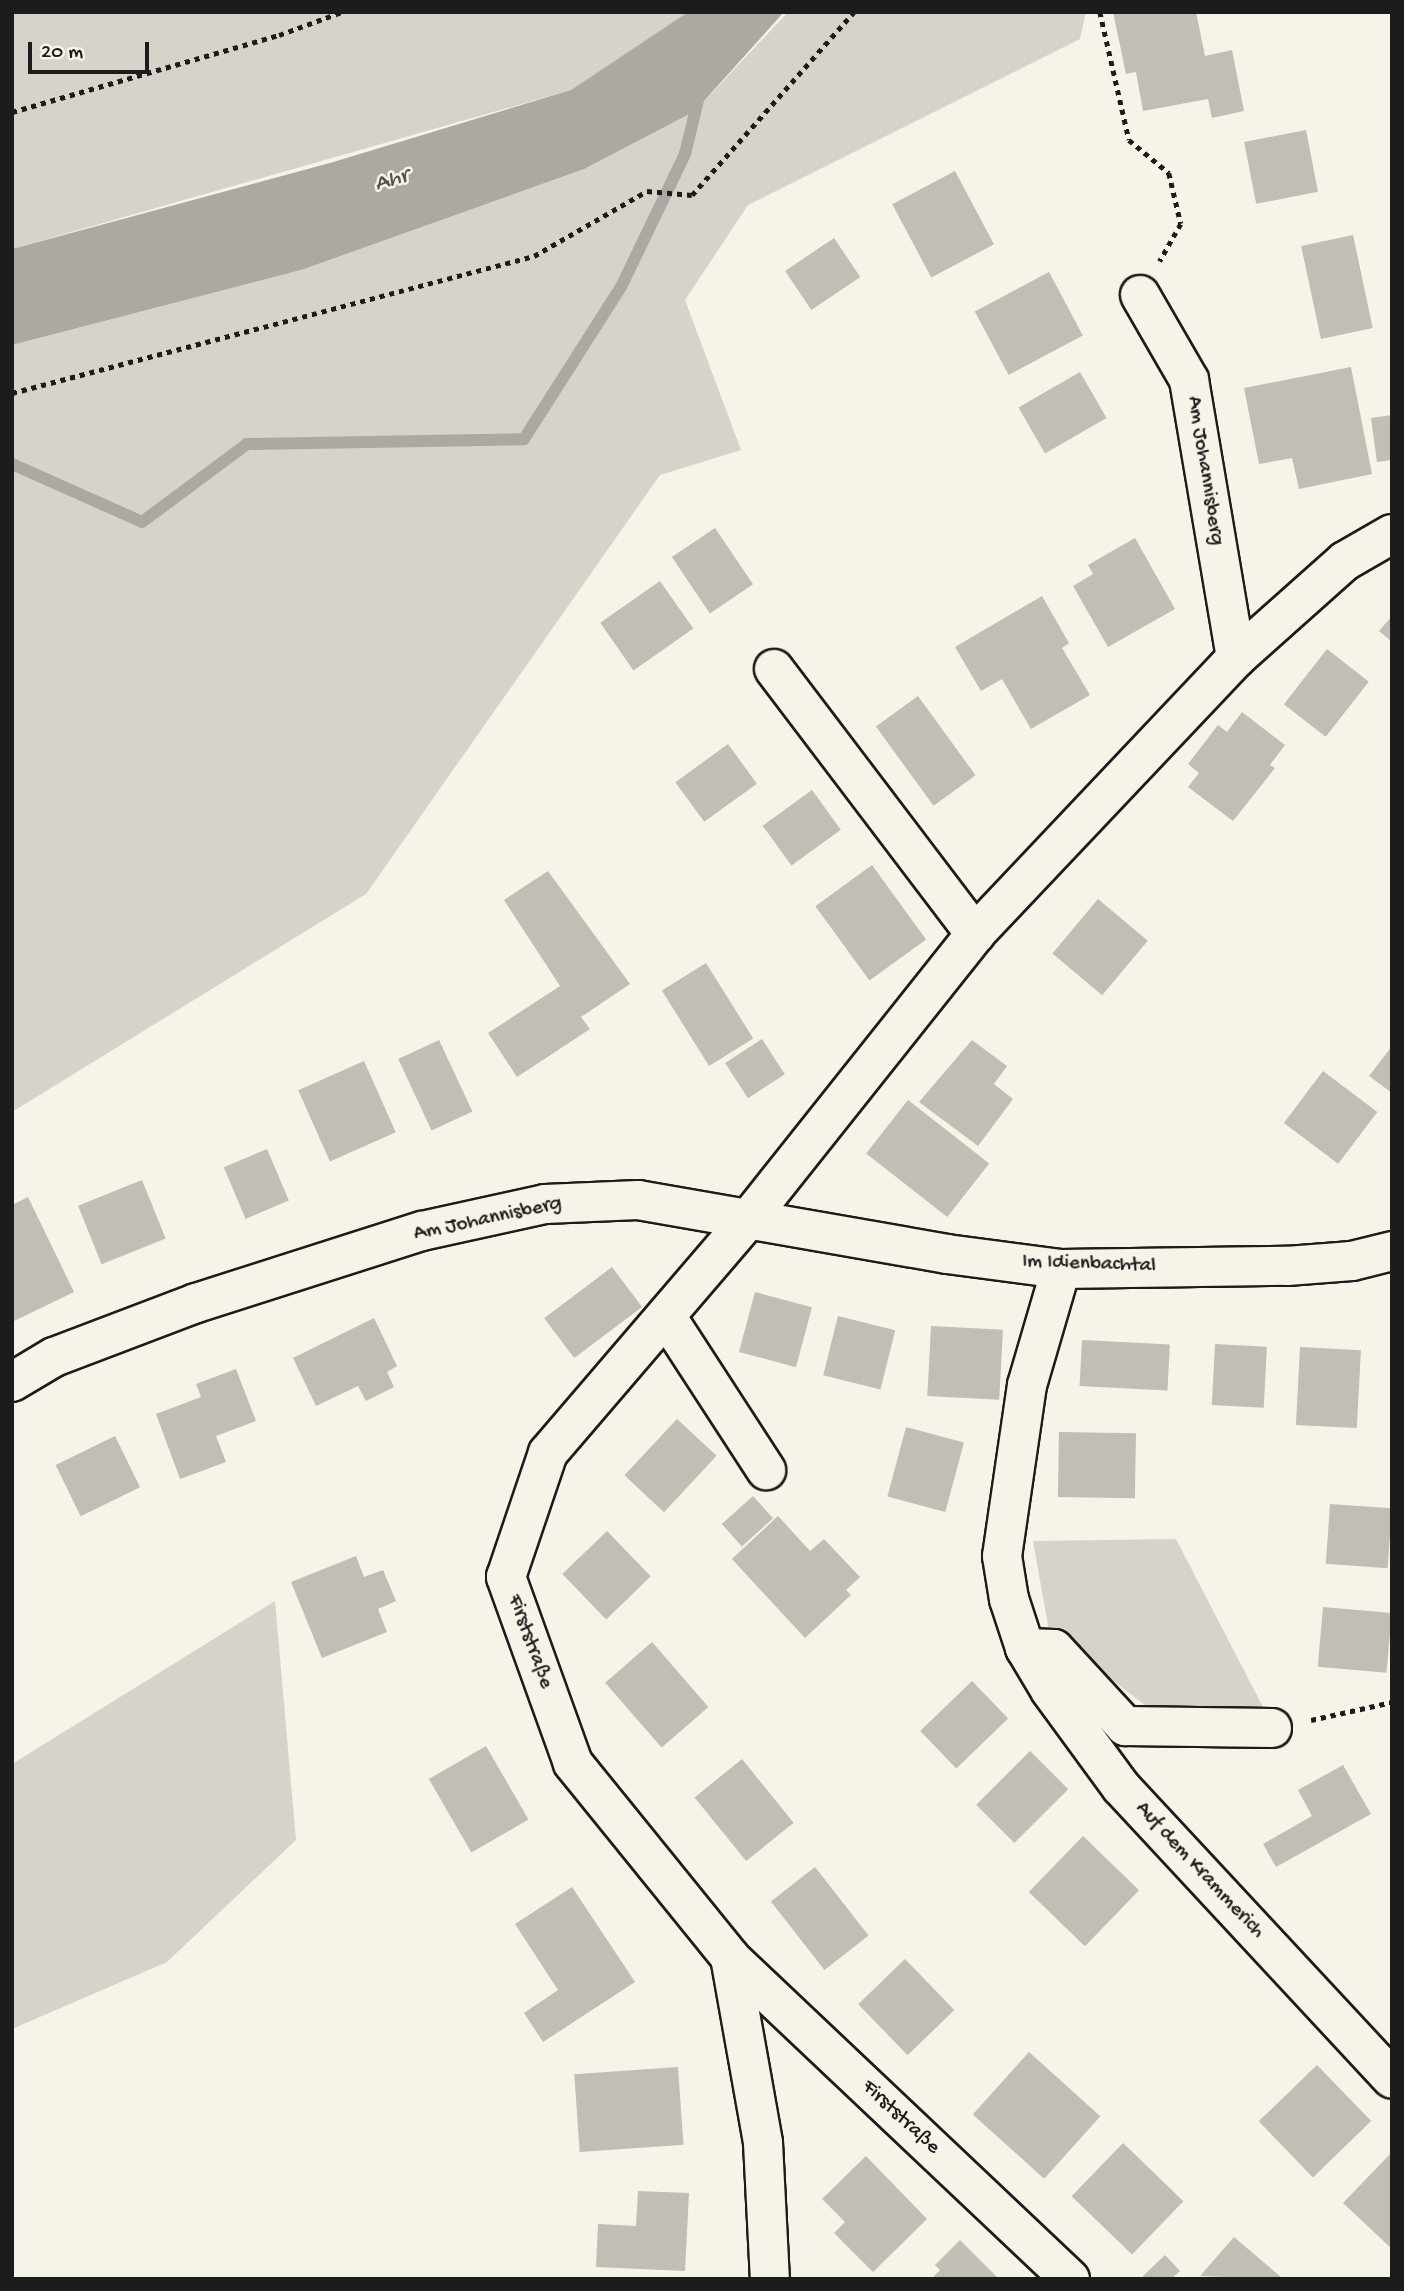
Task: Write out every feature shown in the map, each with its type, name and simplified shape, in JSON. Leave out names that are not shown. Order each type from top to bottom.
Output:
[{"type":"street","name":"Am Johannisberg","points":[[1140,295],[1189,380],[1236,658]]},
{"type":"street","points":[[747,1221],[975,934],[1236,658],[1345,561],[1392,534]]},
{"type":"street","points":[[774,669],[975,934]]},
{"type":"street","name":"Am Johannisberg","points":[[12,1382],[54,1357],[196,1303],[422,1231],[545,1204],[638,1200],[747,1221]]},
{"type":"street","name":"Im Idienbachtal","points":[[747,1221],[1061,1269],[1287,1266],[1352,1261],[1392,1251]]},
{"type":"street","name":"Firststraße","points":[[747,1221],[548,1453],[506,1577],[573,1763],[730,1958],[1070,2279]]},
{"type":"street","name":"Auf dem Krammerich","points":[[1061,1269],[1027,1385],[1002,1556],[1009,1599],[1025,1648],[1050,1690],[1121,1787],[1392,2079]]},
{"type":"street","points":[[666,1316],[766,1470]]},
{"type":"street","points":[[1025,1648],[1054,1649],[1125,1727],[1272,1728]]},
{"type":"street","name":"Firststraße","points":[[730,1958],[763,2143],[770,2279]]},
{"type":"path","points":[[12,112],[279,35],[342,12]]},
{"type":"path","points":[[12,393],[534,256],[647,191],[692,195],[854,12]]},
{"type":"path","points":[[1100,12],[1129,141],[1169,173],[1181,224],[1140,295]]},
{"type":"path","points":[[1272,1728],[1392,1702]]},
{"type":"shaded area","points":[[12,12],[688,12],[571,90],[12,249]]},
{"type":"shaded area","points":[[788,12],[1086,12],[1080,39],[748,205],[685,300],[741,450],[660,475],[366,894],[12,1112],[12,345],[301,270],[695,111]]},
{"type":"shaded area","points":[[1176,1539],[1264,1709],[1146,1706],[1049,1631],[1033,1541]]},
{"type":"shaded area","points":[[275,1601],[296,1840],[167,1962],[12,2029],[12,1764]]},
{"type":"water","name":"Ahr","points":[[688,12],[784,12],[695,111],[584,169],[301,270],[12,345],[12,249],[330,163],[571,90]]},
{"type":"building","points":[[1113,12],[1196,12],[1205,56],[1232,50],[1244,111],[1212,118],[1208,99],[1143,111],[1136,72],[1126,74]]},
{"type":"building","points":[[1306,130],[1318,192],[1256,204],[1244,142]]},
{"type":"building","points":[[955,171],[994,244],[931,278],[892,204]]},
{"type":"building","points":[[1353,235],[1373,328],[1321,339],[1301,246]]},
{"type":"building","points":[[834,238],[860,277],[811,310],[785,271]]},
{"type":"building","points":[[1049,272],[1083,336],[1009,375],[975,311]]},
{"type":"building","points":[[1351,367],[1372,474],[1299,489],[1292,458],[1259,464],[1244,388]]},
{"type":"building","points":[[1080,372],[1106,418],[1045,453],[1019,408]]},
{"type":"building","points":[[1392,415],[1392,460],[1377,462],[1371,418]]},
{"type":"building","points":[[715,528],[753,584],[710,613],[672,557]]},
{"type":"building","points":[[1135,538],[1175,609],[1108,647],[1073,586],[1093,574],[1088,565]]},
{"type":"building","points":[[660,581],[693,629],[633,670],[600,623]]},
{"type":"building","points":[[1042,596],[1069,643],[1062,648],[1090,695],[1031,729],[1002,679],[981,691],[955,647]]},
{"type":"building","points":[[1392,616],[1392,642],[1379,631]]},
{"type":"building","points":[[1327,649],[1369,682],[1326,737],[1284,704]]},
{"type":"building","points":[[918,696],[976,775],[934,806],[876,727]]},
{"type":"building","points":[[1242,712],[1285,745],[1270,765],[1275,768],[1233,821],[1188,787],[1199,773],[1188,764],[1218,725],[1227,732]]},
{"type":"building","points":[[728,744],[757,784],[704,822],[675,782]]},
{"type":"building","points":[[812,790],[841,830],[791,865],[763,826]]},
{"type":"building","points":[[872,865],[926,939],[869,981],[815,906]]},
{"type":"building","points":[[548,871],[630,984],[581,1017],[590,1029],[517,1077],[488,1033],[560,986],[504,900]]},
{"type":"building","points":[[1098,899],[1148,941],[1102,995],[1052,953]]},
{"type":"building","points":[[706,963],[753,1038],[709,1066],[662,991]]},
{"type":"building","points":[[762,1039],[785,1074],[748,1098],[725,1063]]},
{"type":"building","points":[[439,1040],[472,1112],[432,1131],[398,1059]]},
{"type":"building","points":[[972,1040],[1007,1066],[994,1084],[1013,1099],[978,1146],[919,1102]]},
{"type":"building","points":[[1392,1046],[1392,1093],[1369,1076]]},
{"type":"building","points":[[364,1061],[396,1132],[330,1162],[298,1090]]},
{"type":"building","points":[[1323,1071],[1377,1112],[1338,1164],[1284,1123]]},
{"type":"building","points":[[908,1100],[989,1163],[947,1217],[866,1154]]},
{"type":"building","points":[[267,1149],[289,1201],[246,1219],[224,1167]]},
{"type":"building","points":[[142,1180],[166,1238],[102,1264],[78,1206]]},
{"type":"building","points":[[28,1197],[74,1292],[12,1322],[12,1205]]},
{"type":"building","points":[[612,1267],[642,1307],[574,1358],[544,1318]]},
{"type":"building","points":[[755,1292],[812,1307],[796,1367],[739,1352]]},
{"type":"building","points":[[838,1316],[895,1330],[880,1389],[823,1375]]},
{"type":"building","points":[[374,1318],[397,1366],[387,1372],[394,1387],[366,1401],[358,1386],[316,1406],[293,1358]]},
{"type":"building","points":[[931,1326],[1003,1330],[999,1400],[927,1396]]},
{"type":"building","points":[[1082,1340],[1170,1345],[1167,1391],[1080,1386]]},
{"type":"building","points":[[1215,1344],[1267,1347],[1264,1408],[1212,1405]]},
{"type":"building","points":[[1300,1347],[1361,1350],[1357,1428],[1296,1425]]},
{"type":"building","points":[[236,1369],[256,1421],[216,1436],[226,1462],[180,1479],[156,1414],[201,1397],[196,1384]]},
{"type":"building","points":[[677,1419],[716,1456],[664,1512],[624,1475]]},
{"type":"building","points":[[906,1427],[964,1443],[945,1512],[887,1497]]},
{"type":"building","points":[[1059,1432],[1136,1433],[1135,1498],[1058,1497]]},
{"type":"building","points":[[115,1436],[140,1487],[81,1516],[56,1465]]},
{"type":"building","points":[[753,1496],[773,1518],[742,1546],[722,1524]]},
{"type":"building","points":[[1330,1504],[1392,1508],[1388,1568],[1326,1564]]},
{"type":"building","points":[[778,1516],[810,1551],[824,1539],[860,1577],[846,1590],[851,1595],[805,1638],[732,1559]]},
{"type":"building","points":[[607,1531],[651,1576],[606,1619],[562,1574]]},
{"type":"building","points":[[356,1556],[364,1577],[383,1570],[396,1601],[378,1609],[387,1632],[322,1658],[291,1582]]},
{"type":"building","points":[[1323,1607],[1392,1613],[1387,1673],[1318,1667]]},
{"type":"building","points":[[652,1642],[708,1707],[662,1748],[605,1683]]},
{"type":"building","points":[[972,1681],[1008,1718],[956,1768],[920,1731]]},
{"type":"building","points":[[486,1746],[528,1820],[471,1853],[429,1779]]},
{"type":"building","points":[[1030,1751],[1068,1789],[1014,1843],[976,1805]]},
{"type":"building","points":[[742,1759],[794,1823],[746,1861],[695,1797]]},
{"type":"building","points":[[1343,1765],[1371,1814],[1276,1867],[1263,1844],[1312,1816],[1298,1790]]},
{"type":"building","points":[[1083,1836],[1139,1890],[1085,1946],[1029,1892]]},
{"type":"building","points":[[815,1867],[869,1936],[824,1970],[771,1901]]},
{"type":"building","points":[[572,1887],[635,1982],[543,2042],[524,2013],[558,1990],[515,1924]]},
{"type":"building","points":[[905,1959],[954,2010],[908,2055],[858,2004]]},
{"type":"building","points":[[1029,2052],[1100,2116],[1044,2179],[973,2114]]},
{"type":"building","points":[[1317,2065],[1371,2121],[1313,2177],[1259,2121]]},
{"type":"building","points":[[678,2067],[683,2145],[580,2152],[574,2074]]},
{"type":"building","points":[[1123,2143],[1183,2201],[1132,2255],[1072,2196]]},
{"type":"building","points":[[1392,2152],[1392,2249],[1343,2203]]},
{"type":"building","points":[[866,2156],[927,2219],[873,2272],[834,2233],[845,2222],[822,2199]]},
{"type":"building","points":[[638,2191],[689,2193],[685,2271],[596,2267],[598,2224],[636,2226]]},
{"type":"building","points":[[1234,2237],[1281,2277],[1280,2279],[1200,2276]]},
{"type":"building","points":[[960,2240],[999,2279],[931,2279],[940,2270],[935,2265]]},
{"type":"building","points":[[1165,2255],[1180,2271],[1171,2279],[1140,2279]]},
{"type":"waterway","points":[[12,464],[142,522],[247,444],[524,439],[621,287],[685,154],[699,96]]}]
